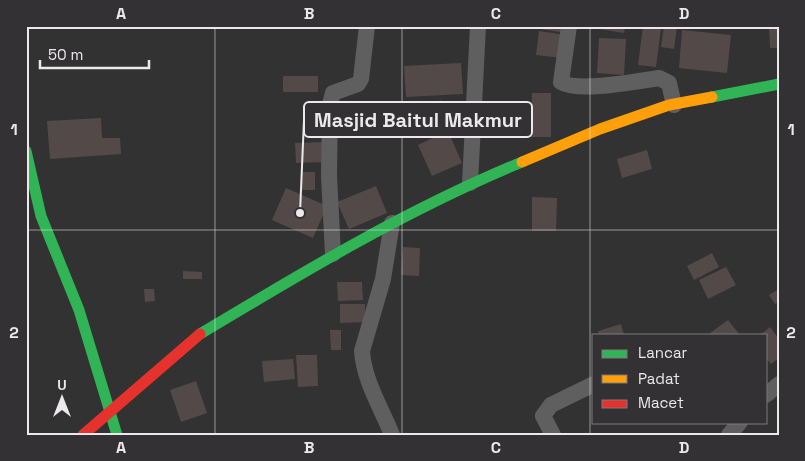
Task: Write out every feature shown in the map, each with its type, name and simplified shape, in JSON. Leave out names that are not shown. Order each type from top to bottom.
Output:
[{"type":"street","points":[[332,254],[329,176],[330,104],[333,93],[358,84],[361,79],[368,26]]},
{"type":"street","points":[[470,183],[478,26]]},
{"type":"street","points":[[568,26],[561,82],[566,85],[585,87],[660,78],[669,83],[674,105]]},
{"type":"street","points":[[83,435],[196,336],[332,254],[470,183],[600,129],[674,105],[779,84]]},
{"type":"street","points":[[26,152],[41,216],[79,310],[117,435]]},
{"type":"street","points":[[392,223],[383,279],[362,350],[363,363],[372,389],[392,435]]},
{"type":"street","points":[[768,393],[779,384]]},
{"type":"street","points":[[553,435],[544,416],[551,405],[592,385]]},
{"type":"street","points":[[729,435],[738,424]]},
{"type":"building","points":[[541,26],[567,26],[566,33],[541,29]]},
{"type":"building","points":[[601,26],[625,26],[624,33],[600,29]]},
{"type":"building","points":[[643,26],[661,28],[656,67],[638,65]]},
{"type":"building","points":[[664,26],[677,26],[674,49],[661,47]]},
{"type":"building","points":[[769,26],[779,26],[779,48],[770,48]]},
{"type":"building","points":[[682,30],[731,35],[727,73],[679,68]]},
{"type":"building","points":[[539,31],[565,35],[562,58],[536,55]]},
{"type":"building","points":[[599,38],[626,39],[624,75],[597,73]]},
{"type":"building","points":[[461,63],[463,94],[406,97],[404,66]]},
{"type":"building","points":[[283,76],[318,76],[318,92],[283,92]]},
{"type":"building","points":[[532,93],[551,93],[551,137],[531,137]]},
{"type":"building","points":[[441,100],[448,119],[411,133],[404,114]]},
{"type":"building","points":[[101,118],[102,138],[120,138],[121,154],[50,159],[47,121]]},
{"type":"building","points":[[448,131],[462,163],[432,176],[418,145]]},
{"type":"building","points":[[325,142],[325,162],[296,163],[295,143]]},
{"type":"building","points":[[647,150],[652,169],[622,178],[617,159]]},
{"type":"building","points":[[301,172],[315,172],[315,190],[301,190]]},
{"type":"building","points":[[376,186],[387,213],[349,229],[337,202]]},
{"type":"building","points":[[286,188],[327,206],[313,238],[272,220]]},
{"type":"building","points":[[532,197],[557,198],[556,231],[532,231]]},
{"type":"building","points":[[403,247],[420,248],[419,276],[401,275]]},
{"type":"building","points":[[712,253],[719,267],[694,280],[687,266]]},
{"type":"building","points":[[726,267],[736,285],[708,299],[699,280]]},
{"type":"building","points":[[183,271],[202,272],[202,279],[183,279]]},
{"type":"building","points":[[337,282],[362,282],[363,300],[338,301]]},
{"type":"building","points":[[144,289],[154,289],[155,301],[145,302]]},
{"type":"building","points":[[779,289],[779,302],[775,304],[769,295]]},
{"type":"building","points":[[340,304],[365,304],[365,322],[340,323]]},
{"type":"building","points":[[728,320],[739,334],[710,334]]},
{"type":"building","points":[[621,324],[624,334],[599,334],[598,331]]},
{"type":"building","points":[[770,327],[779,339],[779,358],[771,364],[768,360],[768,334],[761,334]]},
{"type":"building","points":[[330,330],[341,330],[341,350],[331,350]]},
{"type":"building","points":[[296,355],[317,355],[318,386],[298,387]]},
{"type":"building","points":[[293,359],[295,379],[264,382],[262,361]]},
{"type":"building","points":[[196,381],[207,413],[181,422],[170,390]]},
{"type":"traffic: fast","points":[[712,97],[779,84]]},
{"type":"traffic: fast","points":[[26,151],[41,216],[79,310],[117,435]]},
{"type":"traffic: fast","points":[[200,334],[318,264],[398,220],[522,162]]},
{"type":"traffic: slow","points":[[522,162],[600,129],[669,105],[712,97]]},
{"type":"traffic: jam","points":[[83,435],[200,334]]},
{"type":"place","name":"Masjid Baitul Makmur","points":[[300,213]]}]
